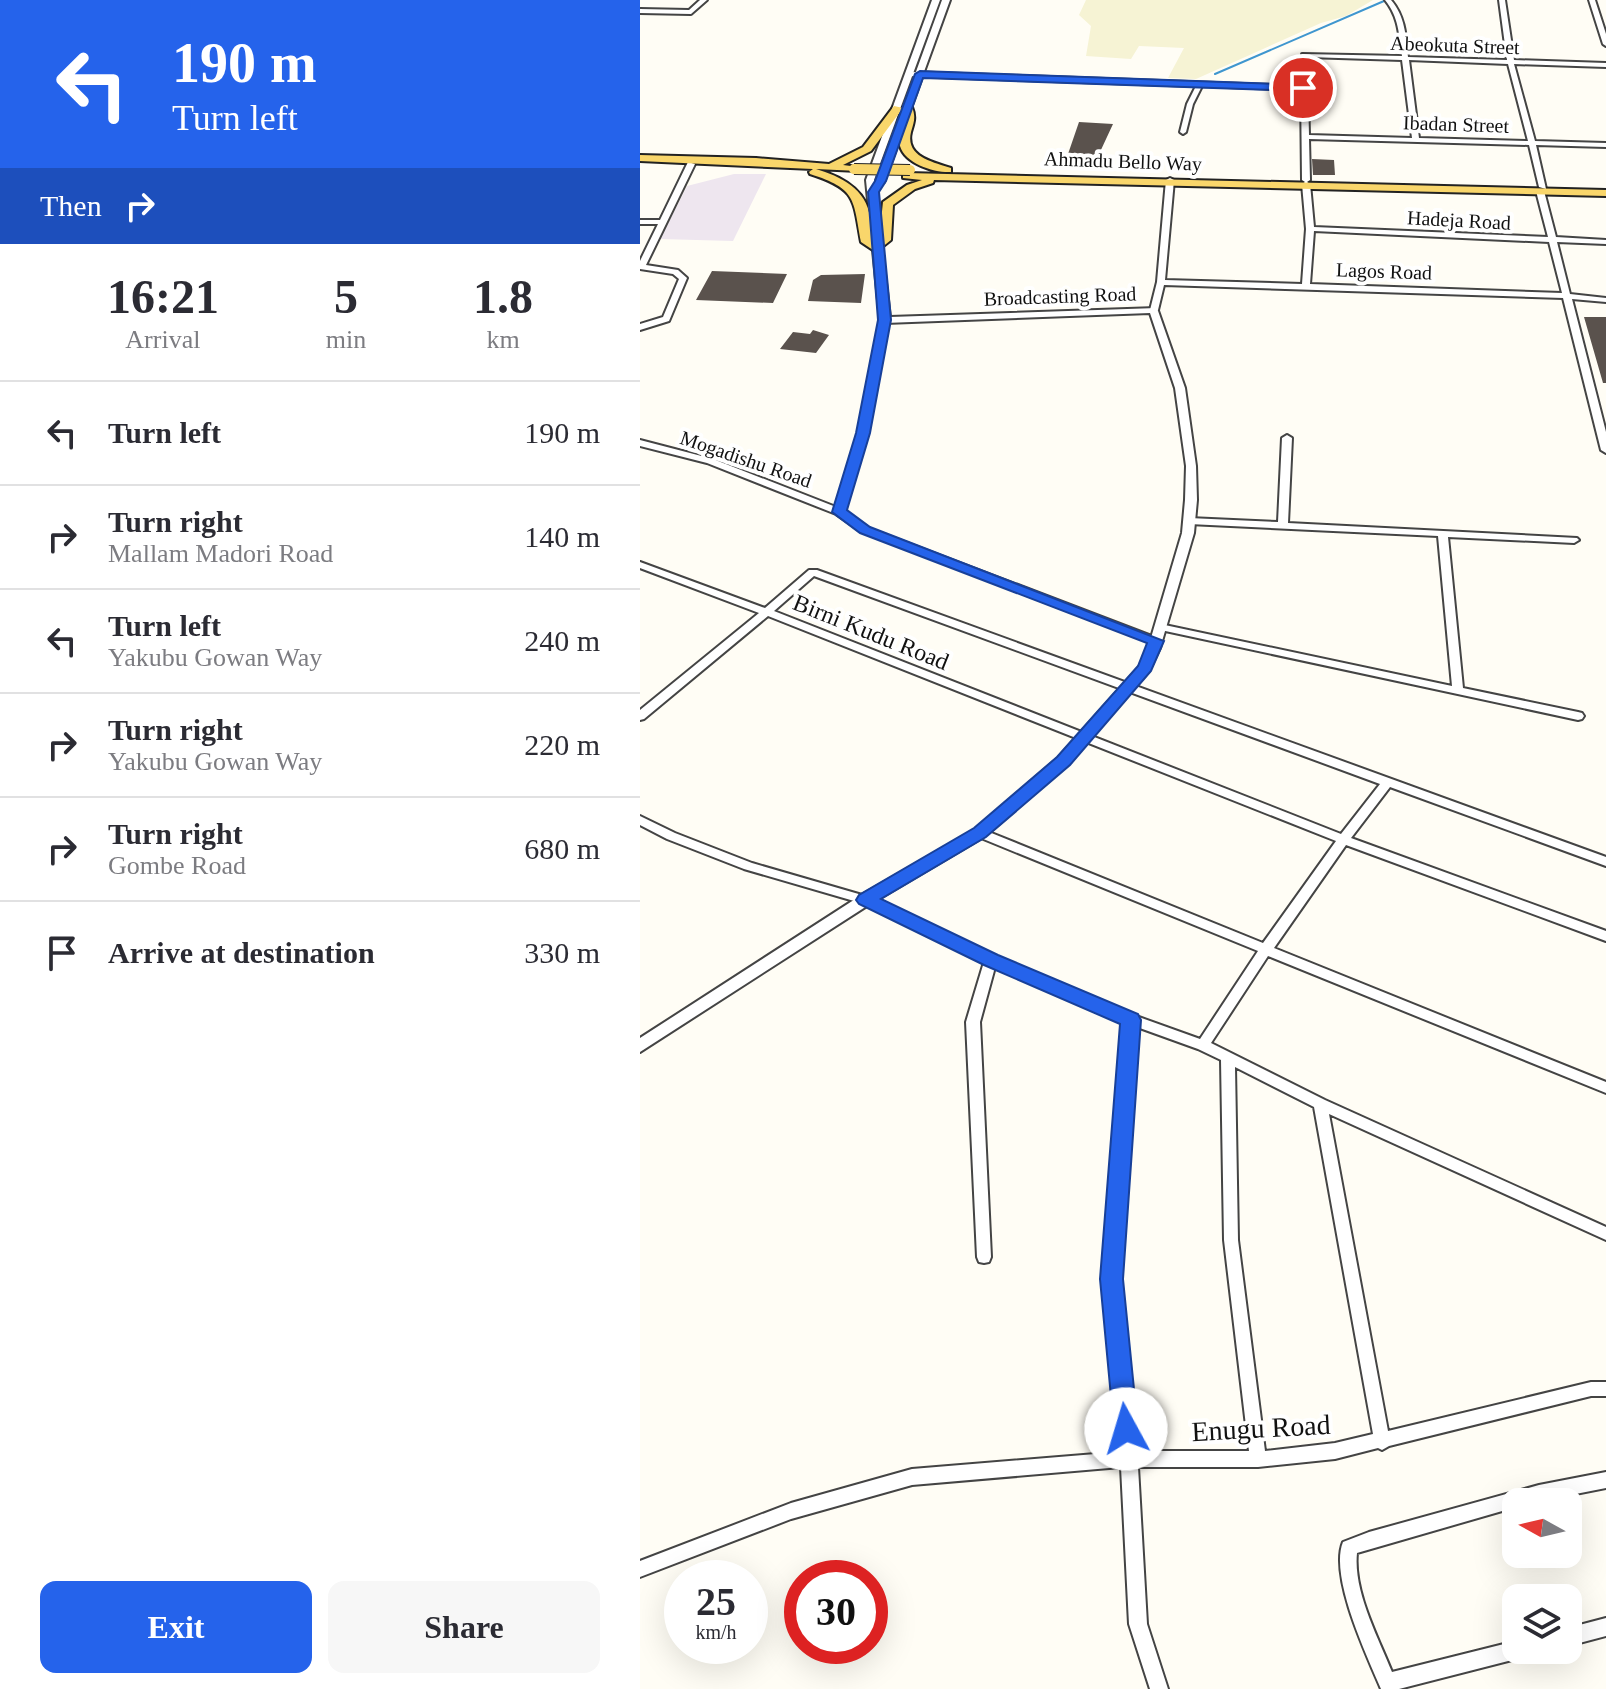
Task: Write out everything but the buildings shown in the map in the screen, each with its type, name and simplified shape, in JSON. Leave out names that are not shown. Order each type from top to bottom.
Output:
[{"type":"main road","points":[[817,169],[867,151],[885,120],[903,108],[911,121],[905,136],[906,150],[913,157],[946,173]]},
{"type":"main road","name":"Ahmadu Bello Way","points":[[640,160],[817,169]]},
{"type":"main road","name":"Ahmadu Bello Way","points":[[640,160],[854,172],[1606,191]]},
{"type":"main road","points":[[817,169],[845,186],[857,198],[863,210],[867,242],[876,248],[885,240],[887,204],[911,187],[946,173]]},
{"type":"main road","name":"Ahmadu Bello Way","points":[[946,173],[1306,182]]},
{"type":"street","points":[[640,11],[691,12],[704,0]]},
{"type":"street","points":[[903,108],[909,74],[936,0]]},
{"type":"street","points":[[839,512],[863,433],[885,320],[873,192],[946,0]]},
{"type":"street","points":[[1502,0],[1511,63],[1566,298],[1604,430],[1606,450]]},
{"type":"street","points":[[1592,0],[1606,44]]},
{"type":"street","points":[[1390,1],[1401,24],[1416,139]]},
{"type":"street","name":"Abeokuta Street","points":[[1303,88],[1304,55],[1606,65]]},
{"type":"street","points":[[909,74],[1303,88],[1310,229],[1306,287]]},
{"type":"street","points":[[1183,132],[1190,104],[1200,84]]},
{"type":"street","name":"Ibadan Street","points":[[1305,137],[1606,145]]},
{"type":"street","points":[[640,327],[666,319],[683,278],[675,272],[641,267],[660,222],[691,164]]},
{"type":"street","name":"Broadcasting Road","points":[[885,320],[1154,310],[1160,286],[1170,180]]},
{"type":"street","points":[[640,222],[660,222]]},
{"type":"street","name":"Hadeja Road","points":[[1310,229],[1606,242]]},
{"type":"street","points":[[1160,286],[1549,300],[1566,298]]},
{"type":"street","name":"Lagos Road","points":[[1160,286],[1549,294],[1606,300]]},
{"type":"street","points":[[640,1046],[865,900],[980,833],[1085,739],[1145,668],[1158,634],[1189,521],[1191,466],[1180,388],[1154,310]]},
{"type":"street","points":[[1283,527],[1287,438]]},
{"type":"street","name":"Mogadishu Road","points":[[640,443],[710,461],[839,512],[865,530],[1158,634],[1578,716]]},
{"type":"street","points":[[1189,521],[1574,540]]},
{"type":"street","points":[[1443,534],[1458,691]]},
{"type":"street","name":"Birni Kudu Road","points":[[640,565],[1342,839],[1606,936]]},
{"type":"street","points":[[640,716],[667,691],[769,613],[813,572],[1606,862]]},
{"type":"street","points":[[1203,1045],[1342,839],[1387,783]]},
{"type":"street","points":[[640,820],[671,836],[748,866],[865,900],[991,960],[1131,1020],[1203,1045],[1320,1104],[1606,1234]]},
{"type":"street","points":[[980,833],[1606,1088]]},
{"type":"street","points":[[984,1257],[973,1022],[991,960]]},
{"type":"street","points":[[1131,1020],[1111,1279],[1129,1459],[1138,1624],[1159,1689]]},
{"type":"street","points":[[1228,1058],[1231,1240],[1258,1459]]},
{"type":"street","points":[[1320,1104],[1382,1442]]},
{"type":"street","name":"Enugu Road","points":[[640,1569],[791,1511],[912,1477],[1129,1459],[1258,1459],[1335,1451],[1591,1389],[1606,1389]]},
{"type":"street","points":[[1502,1654],[1388,1686],[1350,1582],[1346,1559],[1349,1548],[1539,1493],[1606,1480]]},
{"type":"street","points":[[1582,1633],[1606,1627]]},
{"type":"shaded area","points":[[1086,0],[1373,0],[1346,16],[1321,23],[1196,79],[1168,78],[1184,48],[1139,46],[1131,59],[1086,56],[1091,26],[1079,15]]},
{"type":"shaded area","points":[[734,174],[766,174],[733,241],[660,239],[687,186]]},
{"type":"waterway","points":[[1215,74],[1384,1]]},
{"type":"route","points":[[1126,1429],[1111,1279],[1131,1020],[991,960],[865,900],[980,833],[1063,761],[1145,668],[1156,641],[865,530],[839,512],[863,433],[885,320],[873,192],[880,181],[920,74],[1303,88]]}]
